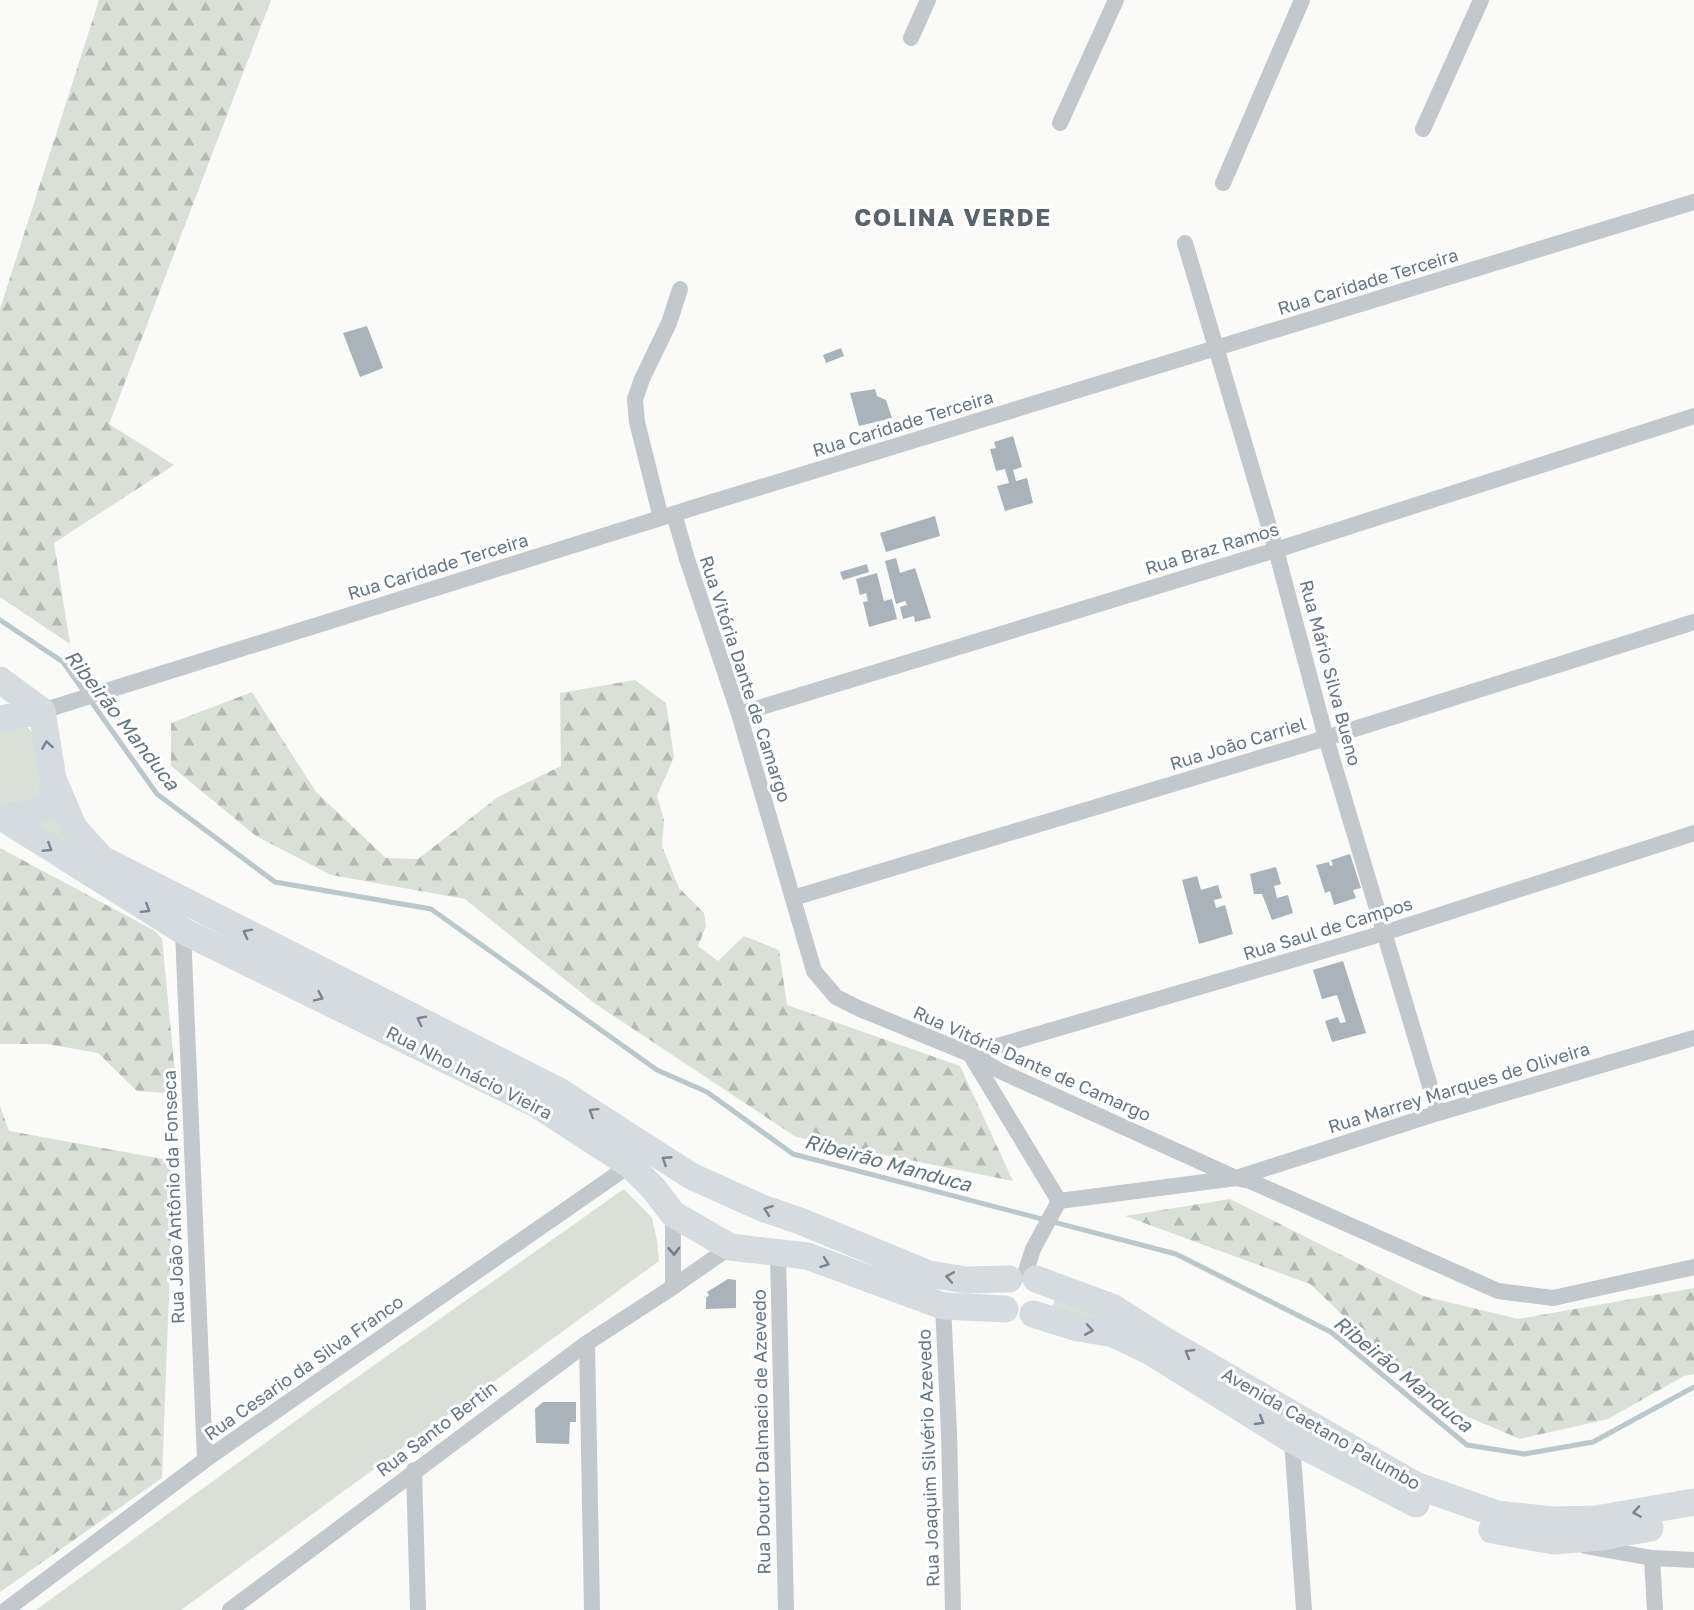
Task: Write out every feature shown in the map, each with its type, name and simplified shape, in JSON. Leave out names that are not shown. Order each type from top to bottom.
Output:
[{"type":"main road","points":[[0,680],[42,711],[53,779],[52,804],[28,814],[0,817]]},
{"type":"main road","points":[[0,719],[42,711]]},
{"type":"main road","points":[[53,779],[74,828],[99,868]]},
{"type":"main road","points":[[0,817],[99,868]]},
{"type":"main road","name":"Rua Nho Inácio Vieira","points":[[99,868],[183,931],[537,1104],[630,1165],[654,1189],[672,1214],[729,1247],[807,1256],[943,1306],[1005,1309]]},
{"type":"main road","name":"Rua Nho Inácio Vieira","points":[[99,868],[558,1091],[691,1176],[762,1208],[800,1221],[929,1274],[966,1280],[1023,1277]]},
{"type":"main road","points":[[672,1214],[672,1204],[678,1192],[691,1176]]},
{"type":"main road","points":[[1023,1277],[1041,1284],[1044,1298],[1041,1306],[1033,1314],[1024,1317],[1005,1309],[1001,1290],[1023,1277]]},
{"type":"main road","name":"Avenida Caetano Palumbo","points":[[1023,1277],[1114,1308],[1164,1340],[1415,1485],[1497,1514],[1552,1520],[1596,1519],[1694,1502]]},
{"type":"main road","name":"Avenida Caetano Palumbo","points":[[1033,1314],[1078,1328],[1114,1334],[1150,1352],[1292,1440],[1404,1499],[1483,1529],[1554,1541],[1601,1537],[1694,1520]]},
{"type":"street","points":[[911,38],[928,0]]},
{"type":"street","points":[[1060,123],[1116,0]]},
{"type":"street","points":[[1223,183],[1302,0]]},
{"type":"street","points":[[1423,129],[1481,0]]},
{"type":"street","name":"Rua Caridade Terceira","points":[[42,711],[667,516],[1217,350],[1694,202]]},
{"type":"street","name":"Rua Mário Silva Bueno","points":[[1185,243],[1276,550],[1326,738],[1438,1113]]},
{"type":"street","name":"Rua Vitória Dante de Camargo","points":[[680,289],[669,323],[635,399],[637,422],[667,516],[687,560],[739,714],[814,971],[836,998],[970,1054],[1000,1071],[1236,1178],[1260,1186],[1498,1291],[1553,1298],[1694,1267]]},
{"type":"street","name":"Rua Braz Ramos","points":[[739,714],[1276,550],[1694,416]]},
{"type":"street","name":"Rua João Carriel","points":[[793,898],[1326,738],[1694,622]]},
{"type":"street","name":"Rua Saul de Campos","points":[[970,1054],[1384,933],[1694,833]]},
{"type":"street","name":"Rua João Antônio da Fonseca","points":[[183,931],[205,1460]]},
{"type":"street","name":"Rua Marrey Marques de Oliveira","points":[[1056,1207],[1236,1178],[1438,1113],[1694,1038]]},
{"type":"street","points":[[970,1054],[1056,1207],[1033,1249],[1023,1277]]},
{"type":"street","name":"Rua Cesario da Silva Franco","points":[[6,1610],[205,1460],[630,1165]]},
{"type":"street","points":[[672,1214],[673,1287]]},
{"type":"street","name":"Rua Santo Bertin","points":[[230,1610],[250,1603],[414,1470],[587,1342],[673,1287],[729,1247]]},
{"type":"street","name":"Rua Doutor Dalmacio de Azevedo","points":[[778,1253],[786,1610]]},
{"type":"street","name":"Rua Joaquim Silvério Azevedo","points":[[943,1306],[949,1432],[953,1610]]},
{"type":"street","points":[[587,1342],[592,1610]]},
{"type":"street","points":[[1292,1440],[1304,1610]]},
{"type":"street","points":[[414,1470],[418,1610]]},
{"type":"street","points":[[1554,1541],[1653,1558],[1694,1560]]},
{"type":"street","points":[[1653,1558],[1654,1610]]},
{"type":"green space","points":[[99,0],[271,0],[109,424],[174,465],[54,543],[70,644],[0,597],[0,309]]},
{"type":"green space","points":[[635,680],[666,703],[674,757],[657,796],[664,820],[662,846],[679,888],[704,913],[706,926],[698,946],[718,961],[744,936],[779,950],[787,1005],[960,1066],[1013,1181],[796,1137],[594,1003],[465,899],[331,875],[256,836],[171,766],[171,723],[252,692],[316,792],[386,858],[418,859],[498,797],[561,766],[560,693]]},
{"type":"green space","points":[[26,726],[33,733],[46,782],[38,795],[29,802],[3,805],[0,802],[0,730]]},
{"type":"green space","points":[[55,812],[76,850],[29,825]]},
{"type":"green space","points":[[0,848],[155,931],[162,939],[177,1094],[137,1091],[98,1053],[47,1044],[0,1044]]},
{"type":"green space","points":[[0,1106],[9,1131],[174,1161],[162,1478],[0,1592]]},
{"type":"green space","points":[[624,1189],[652,1218],[659,1261],[181,1610],[36,1610],[312,1409]]},
{"type":"green space","points":[[1230,1199],[1423,1296],[1518,1319],[1694,1288],[1694,1374],[1684,1376],[1608,1419],[1520,1439],[1466,1416],[1412,1381],[1310,1284],[1125,1216]]},
{"type":"green space","points":[[1055,1293],[1147,1333],[1049,1313],[1055,1300]]},
{"type":"building","points":[[367,326],[383,368],[360,377],[343,333]]},
{"type":"building","points":[[841,348],[844,356],[826,363],[823,355]]},
{"type":"building","points":[[875,389],[877,396],[886,400],[892,418],[859,426],[850,393]]},
{"type":"building","points":[[1013,436],[1022,467],[1013,470],[1016,481],[1027,478],[1033,503],[1005,511],[997,486],[1009,483],[1005,469],[996,471],[990,449],[996,448],[994,442]]},
{"type":"building","points":[[935,516],[940,536],[886,552],[880,533]]},
{"type":"building","points":[[896,558],[900,573],[915,568],[931,618],[915,622],[914,616],[903,619],[900,607],[907,605],[905,601],[896,604],[885,561]]},
{"type":"building","points":[[867,564],[869,572],[843,580],[840,572]]},
{"type":"building","points":[[877,573],[884,601],[892,599],[897,619],[869,627],[863,602],[868,601],[866,593],[860,595],[856,579]]},
{"type":"building","points":[[1350,854],[1361,888],[1353,890],[1356,898],[1334,905],[1330,891],[1325,893],[1316,865],[1329,862],[1330,866],[1333,865],[1331,860]]},
{"type":"building","points":[[1276,867],[1281,884],[1274,886],[1277,898],[1288,895],[1293,913],[1272,920],[1262,894],[1254,894],[1250,874]]},
{"type":"building","points":[[1197,876],[1201,890],[1218,885],[1222,898],[1214,900],[1216,908],[1225,905],[1233,934],[1199,944],[1182,880]]},
{"type":"building","points":[[1343,961],[1366,1033],[1332,1042],[1325,1021],[1338,1017],[1340,1023],[1346,1022],[1337,995],[1322,999],[1313,970]]},
{"type":"building","points":[[728,1279],[736,1280],[736,1308],[706,1309],[706,1298],[709,1295],[707,1292]]},
{"type":"building","points":[[543,1402],[576,1402],[576,1422],[570,1422],[569,1444],[536,1443],[535,1409]]},
{"type":"waterway","name":"Ribeirão Manduca","points":[[0,620],[63,662],[157,794],[275,882],[431,909],[657,1070],[707,1092],[793,1154],[1176,1254],[1331,1332],[1467,1445],[1524,1454],[1593,1442],[1694,1387]]},
{"type":"district","name":"COLINA VERDE","points":[[953,218]]}]
